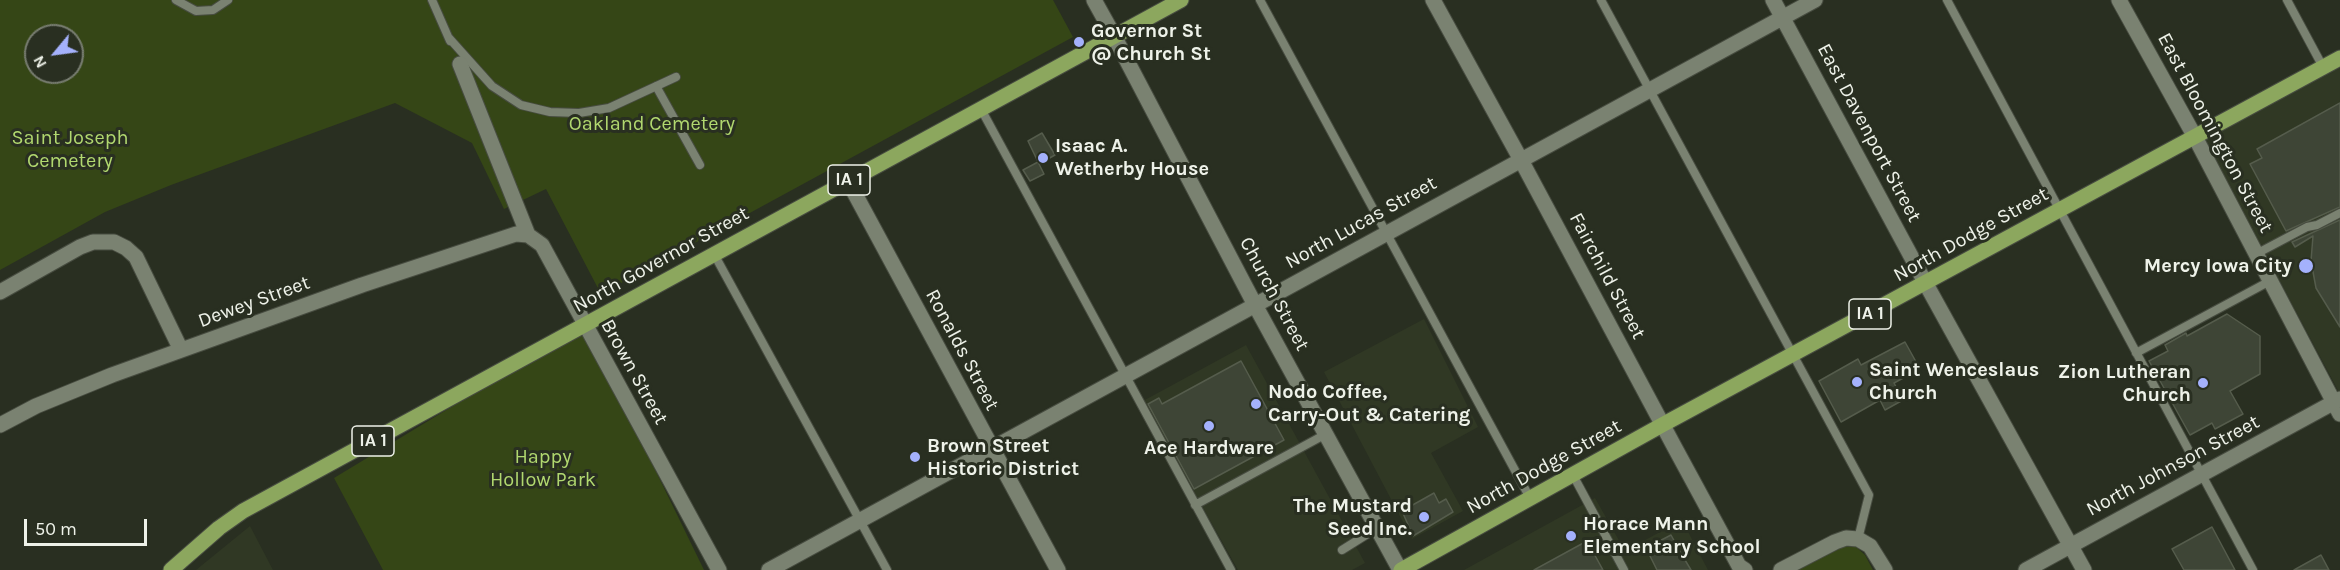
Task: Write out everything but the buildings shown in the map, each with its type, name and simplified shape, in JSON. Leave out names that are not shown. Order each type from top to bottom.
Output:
[{"type":"main road","name":"North Governor Street","points":[[173,569],[219,528],[243,511],[1181,0]]},
{"type":"main road","name":"North Dodge Street","points":[[1400,570],[1662,425],[2340,58]]},
{"type":"street","name":"Church Street","points":[[1094,0],[1255,305],[1400,570]]},
{"type":"street","name":"Fairchild Street","points":[[1433,0],[1739,566],[1745,570]]},
{"type":"street","name":"East Davenport Street","points":[[1773,0],[1926,284],[2085,570]]},
{"type":"street","name":"North Lucas Street","points":[[769,570],[1815,0]]},
{"type":"street","name":"East Bloomington Street","points":[[2119,0],[2195,136],[2270,281],[2338,405]]},
{"type":"street","name":"Brown Street","points":[[460,64],[528,235],[542,245],[718,570]]},
{"type":"street","name":"Ronalds Street","points":[[848,181],[1058,570]]},
{"type":"street","name":"Dewey Street","points":[[0,425],[36,406],[181,350],[494,241],[516,234],[528,235]]},
{"type":"street","points":[[0,291],[80,247],[93,242],[114,242],[126,248],[136,257],[181,350]]},
{"type":"street","name":"North Johnson Street","points":[[2026,570],[2201,474],[2338,405]]},
{"type":"street","points":[[1781,570],[1846,538],[1858,539],[1870,546],[1885,570]]},
{"type":"lane","points":[[176,0],[196,11],[213,10],[228,0]]},
{"type":"lane","points":[[432,0],[460,64]]},
{"type":"lane","points":[[1260,0],[1530,498]]},
{"type":"lane","points":[[1601,0],[1869,495],[1858,539]]},
{"type":"lane","points":[[1947,0],[2253,570]]},
{"type":"lane","points":[[2287,0],[2323,67]]},
{"type":"lane","points":[[449,38],[492,86],[521,105],[550,112],[579,113],[609,108],[676,77]]},
{"type":"lane","points":[[656,86],[700,165]]},
{"type":"lane","points":[[981,109],[1231,570]]},
{"type":"lane","points":[[2256,254],[2307,227],[2318,225],[2340,213]]},
{"type":"lane","points":[[714,254],[887,570]]},
{"type":"lane","points":[[2136,353],[2270,281]]},
{"type":"lane","points":[[1195,505],[1326,434]]},
{"type":"lane","points":[[1573,475],[1624,570]]},
{"type":"lane","points":[[1342,549],[1377,528]]},
{"type":"shaded area","name":"Mercy Iowa City","points":[[2340,66],[2340,394],[2204,139]]},
{"type":"shaded area","points":[[1424,319],[1478,427],[1431,453],[1463,511],[1412,539],[1324,372]]},
{"type":"shaded area","points":[[1246,345],[1365,563],[1352,570],[1238,570],[1143,401]]},
{"type":"shaded area","name":"Horace Mann Elementary School","points":[[1595,498],[1625,551],[1682,520],[1708,570],[1464,570]]},
{"type":"shaded area","points":[[250,526],[273,570],[196,570]]},
{"type":"green space","name":"Oakland Cemetery","points":[[0,0],[1053,0],[1073,37],[601,294],[546,189],[504,209],[472,143],[395,103],[171,185],[105,212],[0,270]]},
{"type":"green space","name":"Happy Hollow Park","points":[[585,326],[704,570],[383,570],[334,478]]},
{"type":"green space","points":[[1855,546],[1865,555],[1873,570],[1798,570],[1841,547]]},
{"type":"place","name":"Governor St @ Church St","points":[[1079,42]]},
{"type":"place","name":"Isaac A. Wetherby House","points":[[1043,158]]},
{"type":"place","name":"Mercy Iowa City","points":[[2306,266]]},
{"type":"place","name":"Saint Wenceslaus Church","points":[[1857,382]]},
{"type":"place","name":"Zion Lutheran Church","points":[[2203,383]]},
{"type":"place","name":"Nodo Coffee, Carry-Out & Catering","points":[[1256,404]]},
{"type":"place","name":"Ace Hardware","points":[[1209,426]]},
{"type":"place","name":"Brown Street Historic District","points":[[915,457]]},
{"type":"place","name":"The Mustard Seed Inc.","points":[[1424,517]]},
{"type":"place","name":"Horace Mann Elementary School","points":[[1571,536]]},
{"type":"park label","name":"Saint Joseph Cemetery","points":[[70,150]]}]
